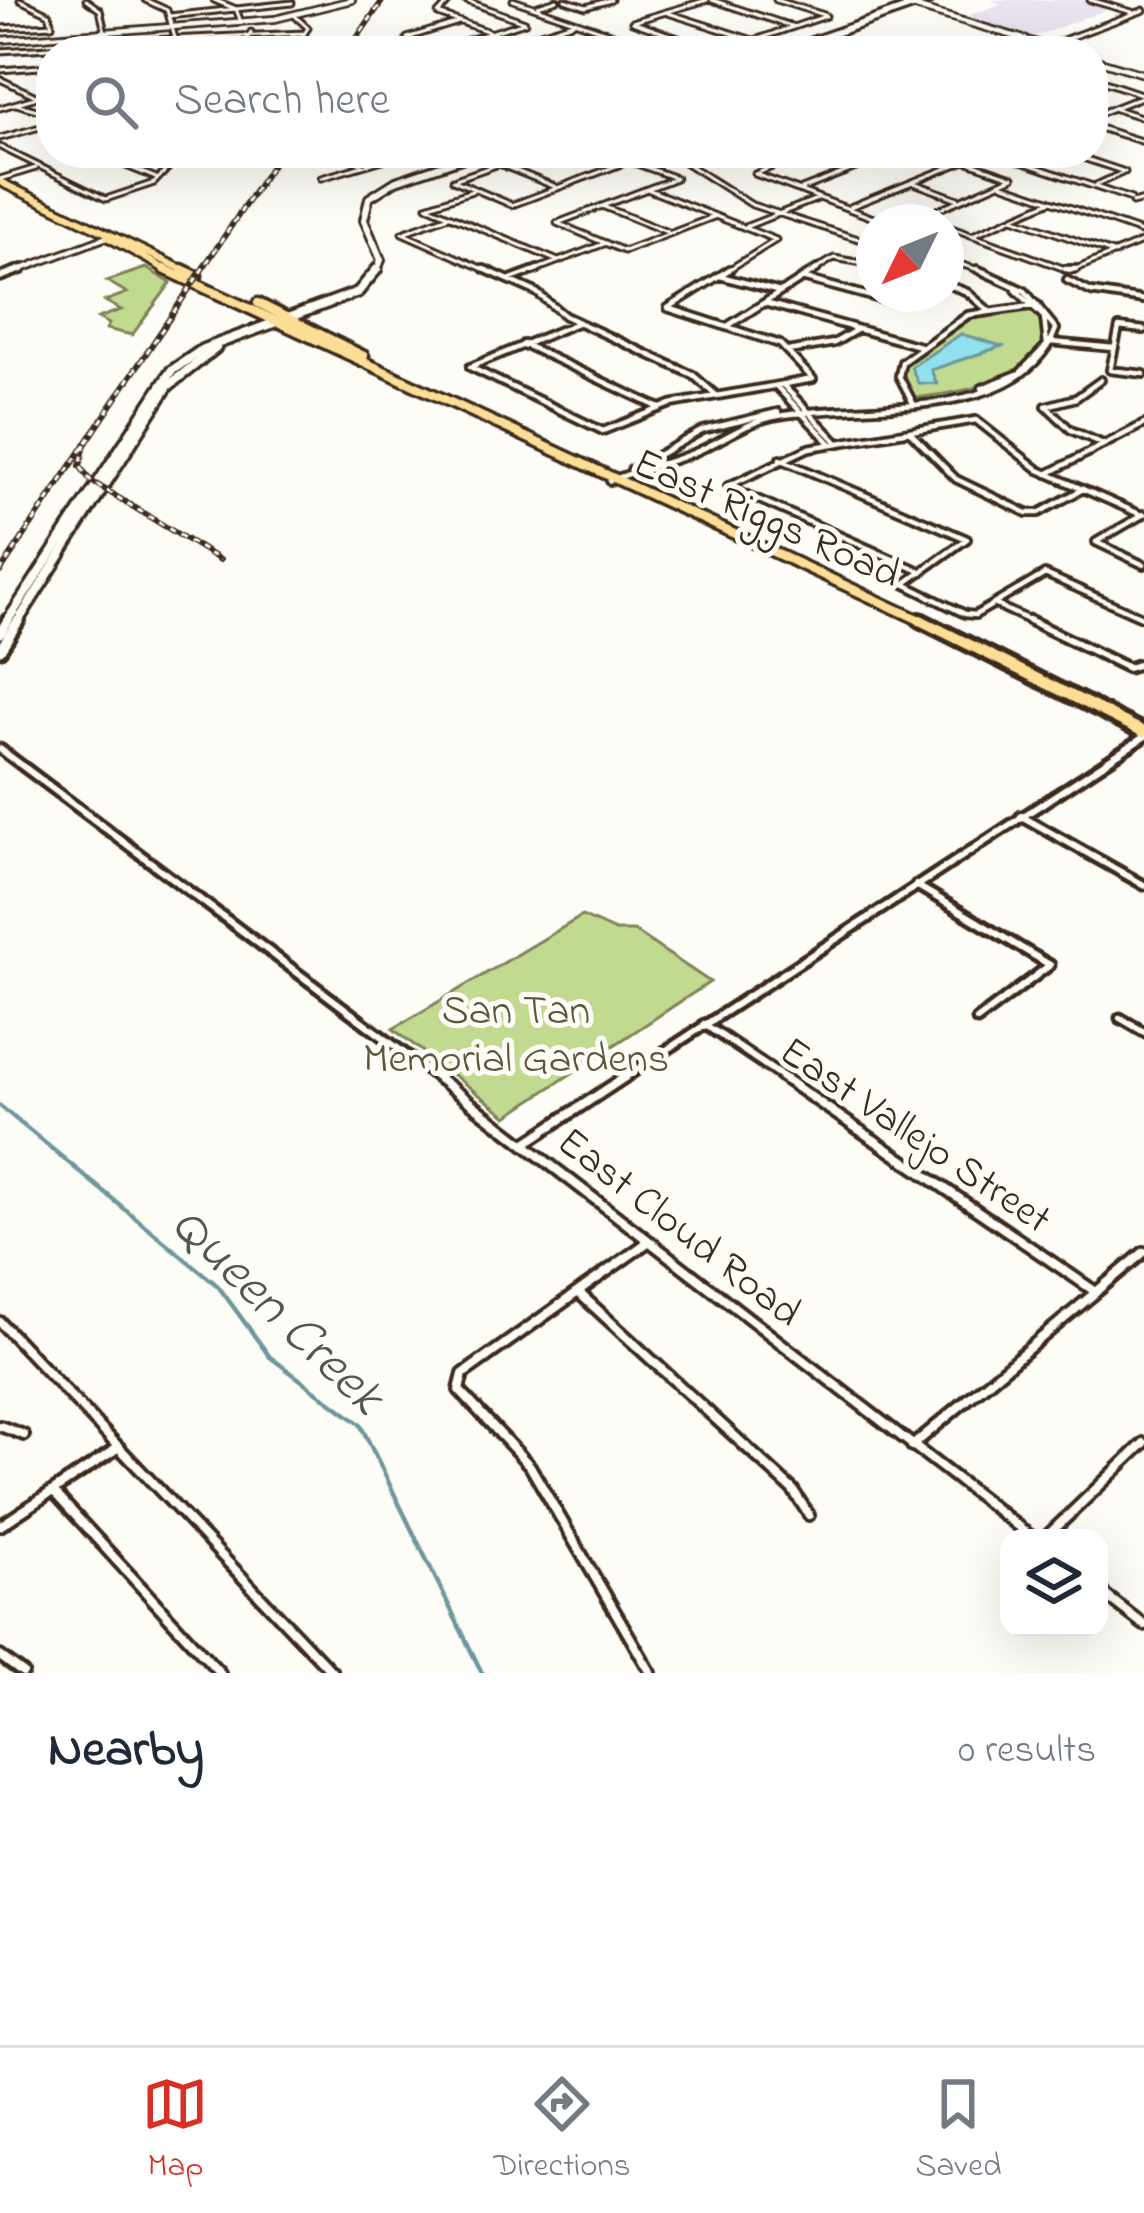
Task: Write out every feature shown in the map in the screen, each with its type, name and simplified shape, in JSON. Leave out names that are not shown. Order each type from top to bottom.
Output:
[{"type":"main road","points":[[830,36],[934,0]]},
{"type":"main road","points":[[830,36],[916,7]]},
{"type":"main road","points":[[0,633],[173,369],[196,353],[354,294],[376,275],[380,254],[364,220],[369,198],[396,181],[434,168]]},
{"type":"main road","points":[[0,180],[107,237]]},
{"type":"main road","name":"East Riggs Road","points":[[107,237],[293,319],[610,482],[905,613],[1143,731]]},
{"type":"main road","name":"East Riggs Road","points":[[107,237],[139,258],[367,359]]},
{"type":"main road","points":[[185,369],[220,345]]},
{"type":"main road","points":[[0,650],[166,389],[196,353]]},
{"type":"main road","points":[[166,389],[163,386],[173,369]]},
{"type":"street","points":[[20,0],[50,14],[52,25],[0,28],[1,51],[36,50]]},
{"type":"street","points":[[86,0],[100,10],[105,32]]},
{"type":"street","points":[[145,0],[164,8],[174,36]]},
{"type":"street","points":[[214,0],[238,11]]},
{"type":"street","points":[[169,16],[292,3],[283,0]]},
{"type":"street","points":[[52,36],[295,16],[352,0]]},
{"type":"street","points":[[451,0],[439,14],[501,36]]},
{"type":"street","points":[[464,0],[526,22],[483,36]]},
{"type":"street","points":[[513,0],[619,36]]},
{"type":"street","points":[[533,7],[557,0]]},
{"type":"street","points":[[565,0],[586,7],[611,0]]},
{"type":"street","points":[[670,36],[632,22],[709,0],[795,27]]},
{"type":"street","points":[[769,36],[826,16],[776,0]]},
{"type":"street","points":[[794,5],[811,0]]},
{"type":"street","points":[[893,0],[1014,36]]},
{"type":"street","points":[[1090,0],[1136,13]]},
{"type":"street","points":[[1074,36],[1144,10]]},
{"type":"street","points":[[238,11],[241,22]]},
{"type":"street","points":[[665,12],[739,36]]},
{"type":"street","points":[[295,16],[308,26],[303,36]]},
{"type":"street","points":[[414,36],[461,22]]},
{"type":"street","points":[[536,36],[579,22]]},
{"type":"street","points":[[249,36],[251,32]]},
{"type":"street","points":[[200,36],[305,33]]},
{"type":"street","points":[[0,40],[36,37]]},
{"type":"street","points":[[1108,63],[1144,74]]},
{"type":"street","points":[[0,70],[36,67]]},
{"type":"street","points":[[0,80],[36,97]]},
{"type":"street","points":[[1108,83],[1144,95]]},
{"type":"street","points":[[1108,110],[1144,95]]},
{"type":"street","points":[[0,108],[36,99]]},
{"type":"street","points":[[16,104],[36,110]]},
{"type":"street","points":[[1113,108],[1144,118]]},
{"type":"street","points":[[0,138],[36,128]]},
{"type":"street","points":[[1108,131],[1144,142]]},
{"type":"street","points":[[0,147],[36,165]]},
{"type":"street","points":[[1093,186],[1125,172],[1108,166]]},
{"type":"street","points":[[0,180],[37,168]]},
{"type":"street","points":[[42,168],[106,199],[160,179],[167,168]]},
{"type":"street","points":[[132,168],[160,179]]},
{"type":"street","points":[[321,178],[359,168]]},
{"type":"street","points":[[488,168],[453,180],[512,205],[612,168]]},
{"type":"street","points":[[509,168],[559,189]]},
{"type":"street","points":[[648,168],[676,178],[557,223],[624,251],[716,216]]},
{"type":"street","points":[[697,168],[781,215],[856,238]]},
{"type":"street","points":[[768,168],[755,174],[856,212]]},
{"type":"street","points":[[799,190],[855,168]]},
{"type":"street","points":[[846,208],[947,168]]},
{"type":"street","points":[[952,204],[1013,177],[986,168]]},
{"type":"street","points":[[1040,168],[1144,202]]},
{"type":"street","points":[[912,182],[962,200]]},
{"type":"street","points":[[1002,184],[1144,237]]},
{"type":"street","points":[[475,190],[427,206],[558,261]]},
{"type":"street","points":[[578,323],[470,367],[603,431],[660,408],[813,379],[788,351],[668,308],[776,240],[647,190]]},
{"type":"street","points":[[747,228],[822,199]]},
{"type":"street","points":[[971,235],[1052,201]]},
{"type":"street","points":[[602,206],[670,234]]},
{"type":"street","points":[[451,216],[402,233],[536,292],[578,323],[693,375],[716,396]]},
{"type":"street","points":[[1013,218],[1115,254]]},
{"type":"street","points":[[964,232],[1071,272],[1144,237]]},
{"type":"street","points":[[0,277],[107,237]]},
{"type":"street","points":[[508,280],[606,243]]},
{"type":"street","points":[[726,327],[840,257],[856,261]]},
{"type":"street","points":[[610,482],[703,430],[803,410],[912,401],[1008,384],[1043,363],[1056,329],[1038,305],[993,278],[964,268]]},
{"type":"street","points":[[721,276],[780,292]]},
{"type":"street","points":[[801,278],[856,293]]},
{"type":"street","points":[[1067,280],[1091,292],[1144,300]]},
{"type":"street","points":[[964,291],[988,310]]},
{"type":"street","points":[[764,302],[923,347]]},
{"type":"street","points":[[912,401],[900,366],[923,347],[963,317],[1038,305]]},
{"type":"street","points":[[1144,330],[1119,327],[1110,370],[1144,374]]},
{"type":"street","points":[[788,351],[834,343],[858,328]]},
{"type":"street","points":[[1051,342],[1114,347]]},
{"type":"street","points":[[523,344],[660,408]]},
{"type":"street","points":[[1101,380],[1076,398],[1046,406],[1071,430],[1103,444]]},
{"type":"street","points":[[780,386],[834,443]]},
{"type":"street","points":[[630,472],[695,453],[748,424],[803,410]]},
{"type":"street","points":[[922,572],[728,485],[780,459],[834,443],[976,420],[1047,474],[1143,514]]},
{"type":"street","points":[[1047,474],[1144,424]]},
{"type":"street","points":[[910,431],[956,479],[1034,514],[1083,490]]},
{"type":"street","points":[[780,459],[967,538],[904,584],[970,615],[1049,574],[1144,618]]},
{"type":"street","points":[[1143,514],[1096,542],[1144,565]]},
{"type":"street","points":[[994,604],[1132,668],[1144,663]]},
{"type":"street","points":[[524,1144],[1143,731]]},
{"type":"street","name":"East Cloud Road","points":[[0,749],[161,865],[1021,1529]]},
{"type":"street","points":[[1021,816],[1144,884]]},
{"type":"street","points":[[916,885],[1050,965],[977,1020]]},
{"type":"street","points":[[1120,1018],[1144,1032]]},
{"type":"street","name":"East Vallejo Street","points":[[704,1024],[1096,1292]]},
{"type":"street","points":[[648,1242],[463,1374],[459,1390],[530,1466],[651,1673]]},
{"type":"street","points":[[911,1447],[1144,1252]]},
{"type":"street","points":[[579,1292],[793,1490],[809,1515]]},
{"type":"street","points":[[0,1322],[333,1673]]},
{"type":"street","points":[[0,1426],[23,1435]]},
{"type":"street","points":[[1054,1529],[1144,1443]]},
{"type":"street","points":[[0,1526],[119,1447]]},
{"type":"street","points":[[53,1491],[220,1673]]},
{"type":"street","points":[[1108,1597],[1144,1625]]},
{"type":"street","points":[[0,1656],[23,1673]]},
{"type":"shaded area","points":[[991,0],[1082,0],[1111,8],[1035,36],[962,18],[1001,4]]},
{"type":"green space","points":[[146,268],[171,283],[132,335],[106,329],[109,324],[98,318],[121,310],[105,301],[127,293],[107,281]]},
{"type":"green space","points":[[1034,306],[1043,330],[1040,350],[1027,365],[983,385],[913,398],[901,375],[904,363],[966,317]]},
{"type":"green space","name":"San Tan Memorial Gardens","points":[[582,916],[615,931],[634,931],[710,982],[507,1116],[393,1029]]},
{"type":"water","points":[[961,334],[1002,346],[931,370],[937,384],[918,383],[911,367]]},
{"type":"waterway","name":"Queen Creek","points":[[0,1106],[218,1286],[270,1357],[360,1424],[482,1673]]},
{"type":"railway","points":[[358,36],[383,0]]},
{"type":"railway","points":[[85,445],[270,168]]},
{"type":"railway","points":[[0,572],[85,445]]},
{"type":"railway","points":[[85,445],[80,466],[91,481],[220,560]]}]
